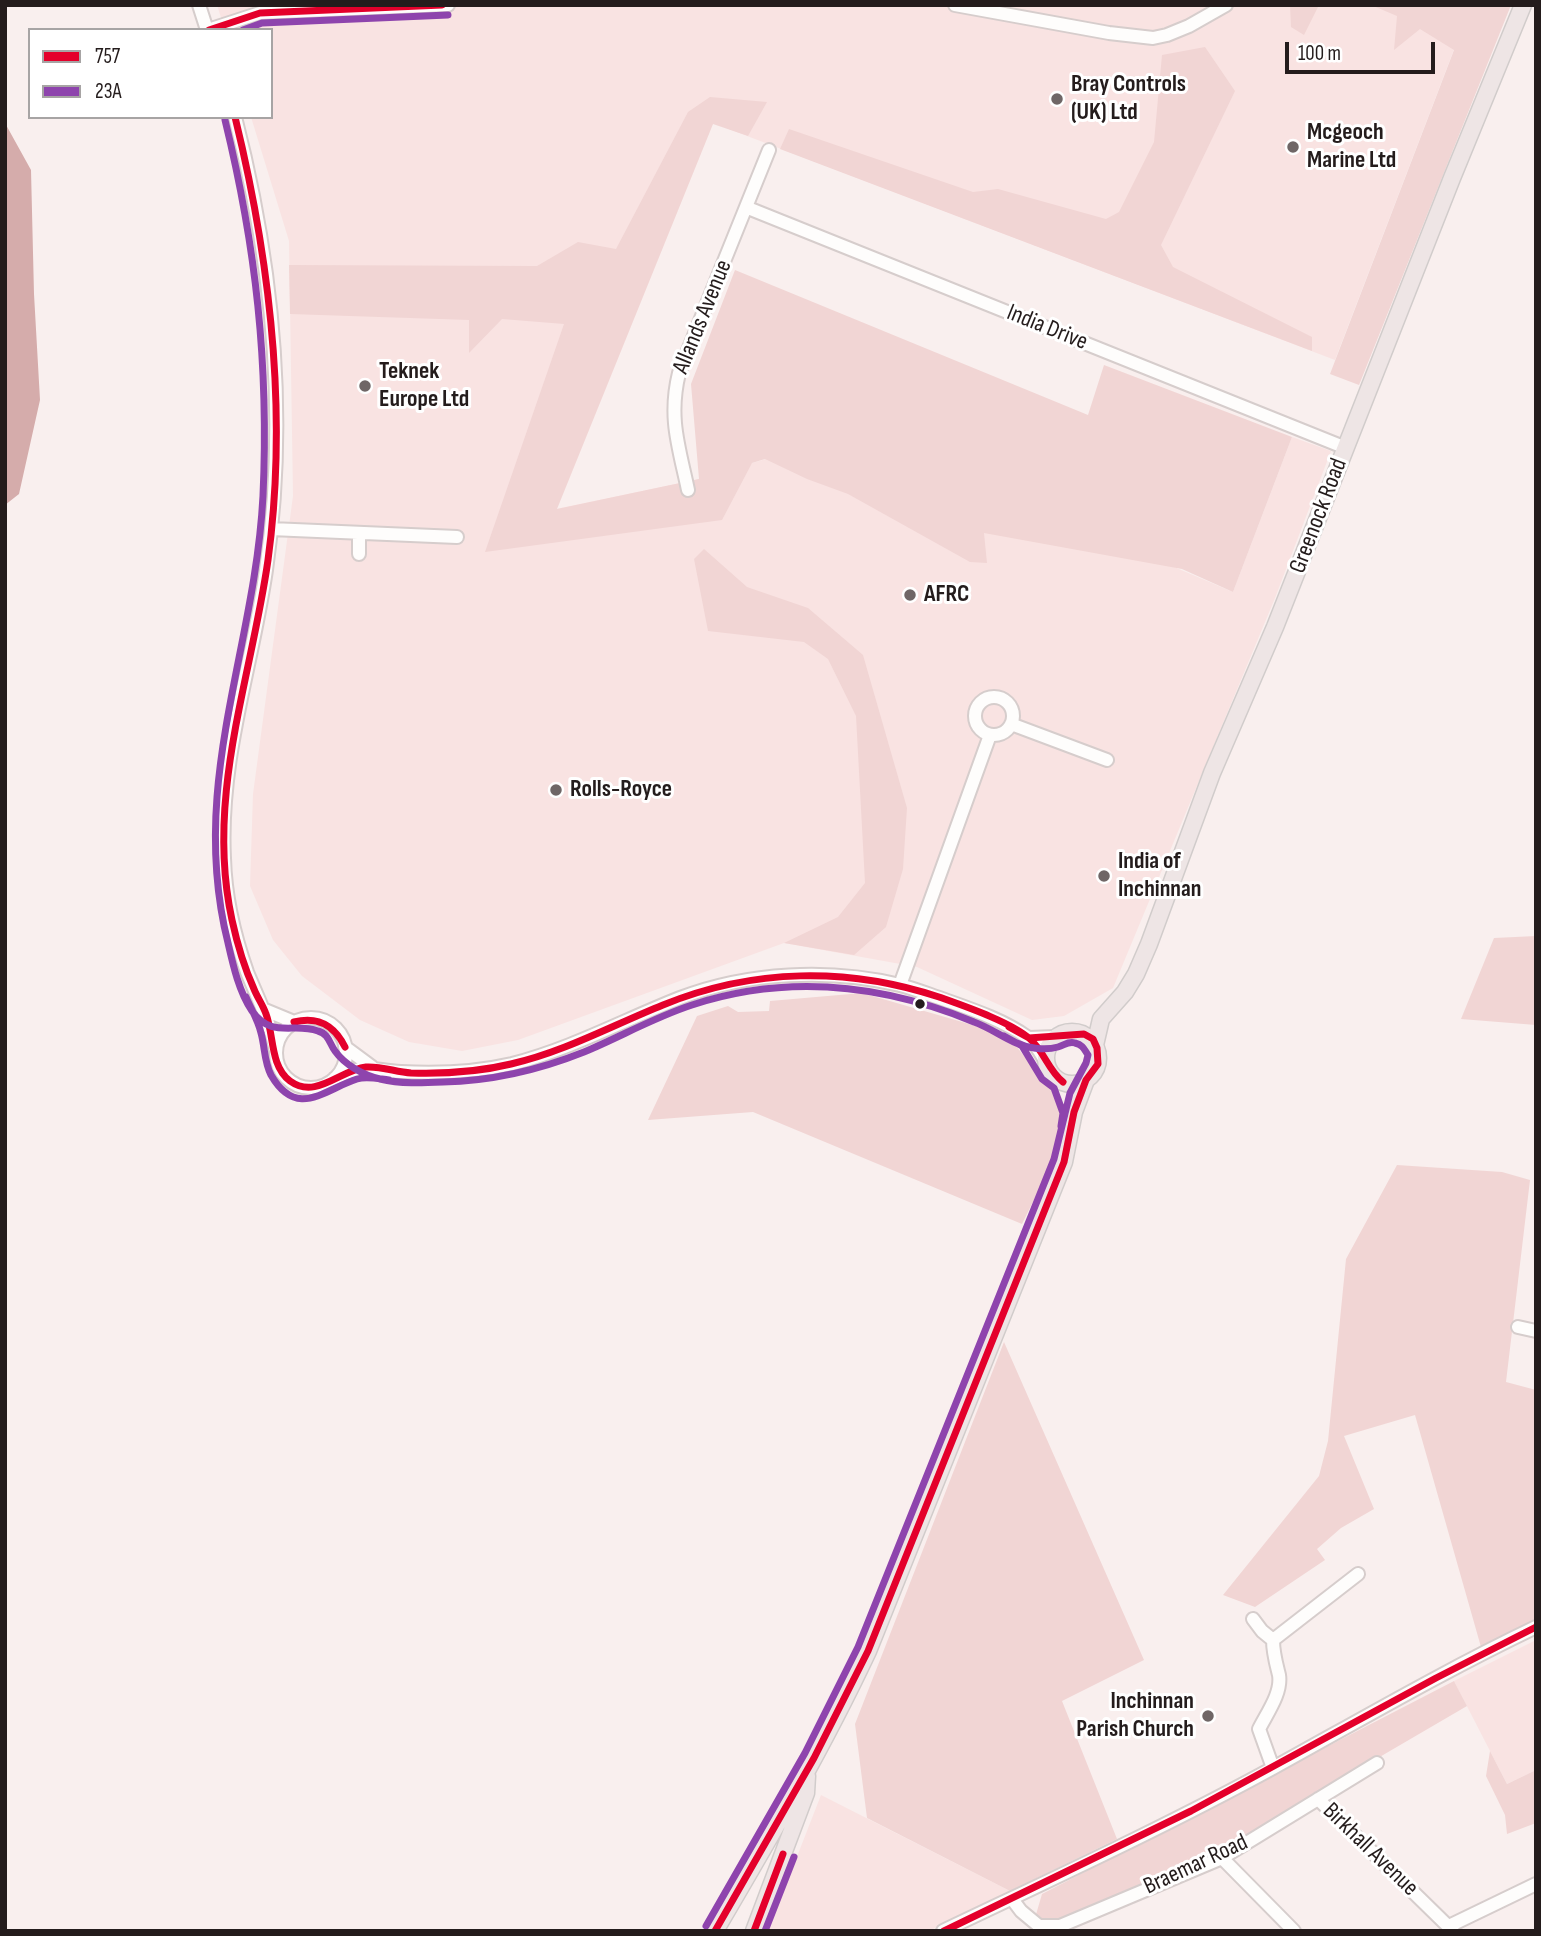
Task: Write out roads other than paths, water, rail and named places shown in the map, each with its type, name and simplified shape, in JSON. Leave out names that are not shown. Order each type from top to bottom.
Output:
[{"type":"main road","name":"Greenock Road","points":[[1095,1045],[1101,1019],[1125,992],[1136,974],[1212,773],[1275,627],[1523,5]]},
{"type":"main road","name":"Greenock Road","points":[[1073,1032],[1087,1023],[1101,1019]]},
{"type":"main road","points":[[715,1931],[840,1710],[868,1651],[1059,1174],[1074,1112],[1086,1080],[1098,1064],[1095,1045],[1088,1037],[1073,1032],[1056,1037],[1048,1048],[1046,1062],[1054,1076],[1063,1082],[1077,1084],[1086,1080]]},
{"type":"main road","points":[[1063,1082],[1074,1112]]},
{"type":"main road","points":[[754,1931],[806,1793],[807,1770]]},
{"type":"main road","points":[[734,1899],[763,1908]]},
{"type":"street","points":[[199,5],[206,28]]},
{"type":"street","points":[[213,28],[260,13],[448,5]]},
{"type":"street","points":[[955,5],[1109,33],[1153,38],[1189,26],[1226,5]]},
{"type":"street","points":[[235,119],[265,258],[272,337],[275,421],[271,529],[266,573],[231,743],[223,820],[226,883],[236,937],[257,996],[265,1010],[282,1074],[302,1087],[314,1088],[325,1085],[353,1069],[372,1067],[400,1072],[458,1072],[510,1064],[562,1049],[682,998],[722,986],[790,975],[847,976],[900,985],[983,1013],[1029,1038],[1046,1062]]},
{"type":"street","name":"Allands Avenue","points":[[688,490],[674,425],[673,398],[679,373],[748,208],[769,150]]},
{"type":"street","name":"India Drive","points":[[748,208],[1346,448]]},
{"type":"street","points":[[271,529],[457,537]]},
{"type":"street","points":[[359,533],[359,554]]},
{"type":"street","points":[[995,697],[1006,702],[1012,712],[1011,724],[1002,733],[990,735],[979,728],[976,711],[983,701],[995,697]]},
{"type":"street","points":[[1011,724],[1107,760]]},
{"type":"street","points":[[900,985],[990,735]]},
{"type":"street","points":[[265,1010],[294,1022]]},
{"type":"street","points":[[276,1051],[285,1030],[294,1022],[312,1018],[323,1021],[341,1035],[345,1047],[342,1069],[335,1078]]},
{"type":"street","points":[[1029,1038],[1056,1037]]},
{"type":"street","points":[[345,1047],[372,1067]]},
{"type":"street","points":[[1518,1327],[1536,1331]]},
{"type":"street","points":[[1273,1640],[1358,1574]]},
{"type":"street","points":[[1253,1619],[1273,1640]]},
{"type":"street","points":[[943,1931],[1091,1862],[1536,1627]]},
{"type":"street","points":[[1273,1640],[1273,1659],[1279,1675],[1279,1686],[1259,1729],[1273,1768]]},
{"type":"street","name":"Braemar Road","points":[[1012,1899],[1039,1926],[1063,1928],[1222,1858],[1377,1763]]},
{"type":"street","name":"Birkhall Avenue","points":[[1318,1799],[1451,1928]]},
{"type":"street","points":[[1222,1858],[1294,1931]]},
{"type":"street","points":[[1451,1928],[1536,1884]]},
{"type":"place","name":"Bray Controls (UK) Ltd","points":[[1057,99]]},
{"type":"place","name":"Mcgeoch Marine Ltd","points":[[1293,147]]},
{"type":"place","name":"Teknek Europe Ltd","points":[[365,386]]},
{"type":"place","name":"AFRC","points":[[910,595]]},
{"type":"place","name":"Rolls-Royce","points":[[556,790]]},
{"type":"place","name":"India of Inchinnan","points":[[1104,876]]},
{"type":"place","name":"Inchinnan Parish Church","points":[[1208,1716]]}]
